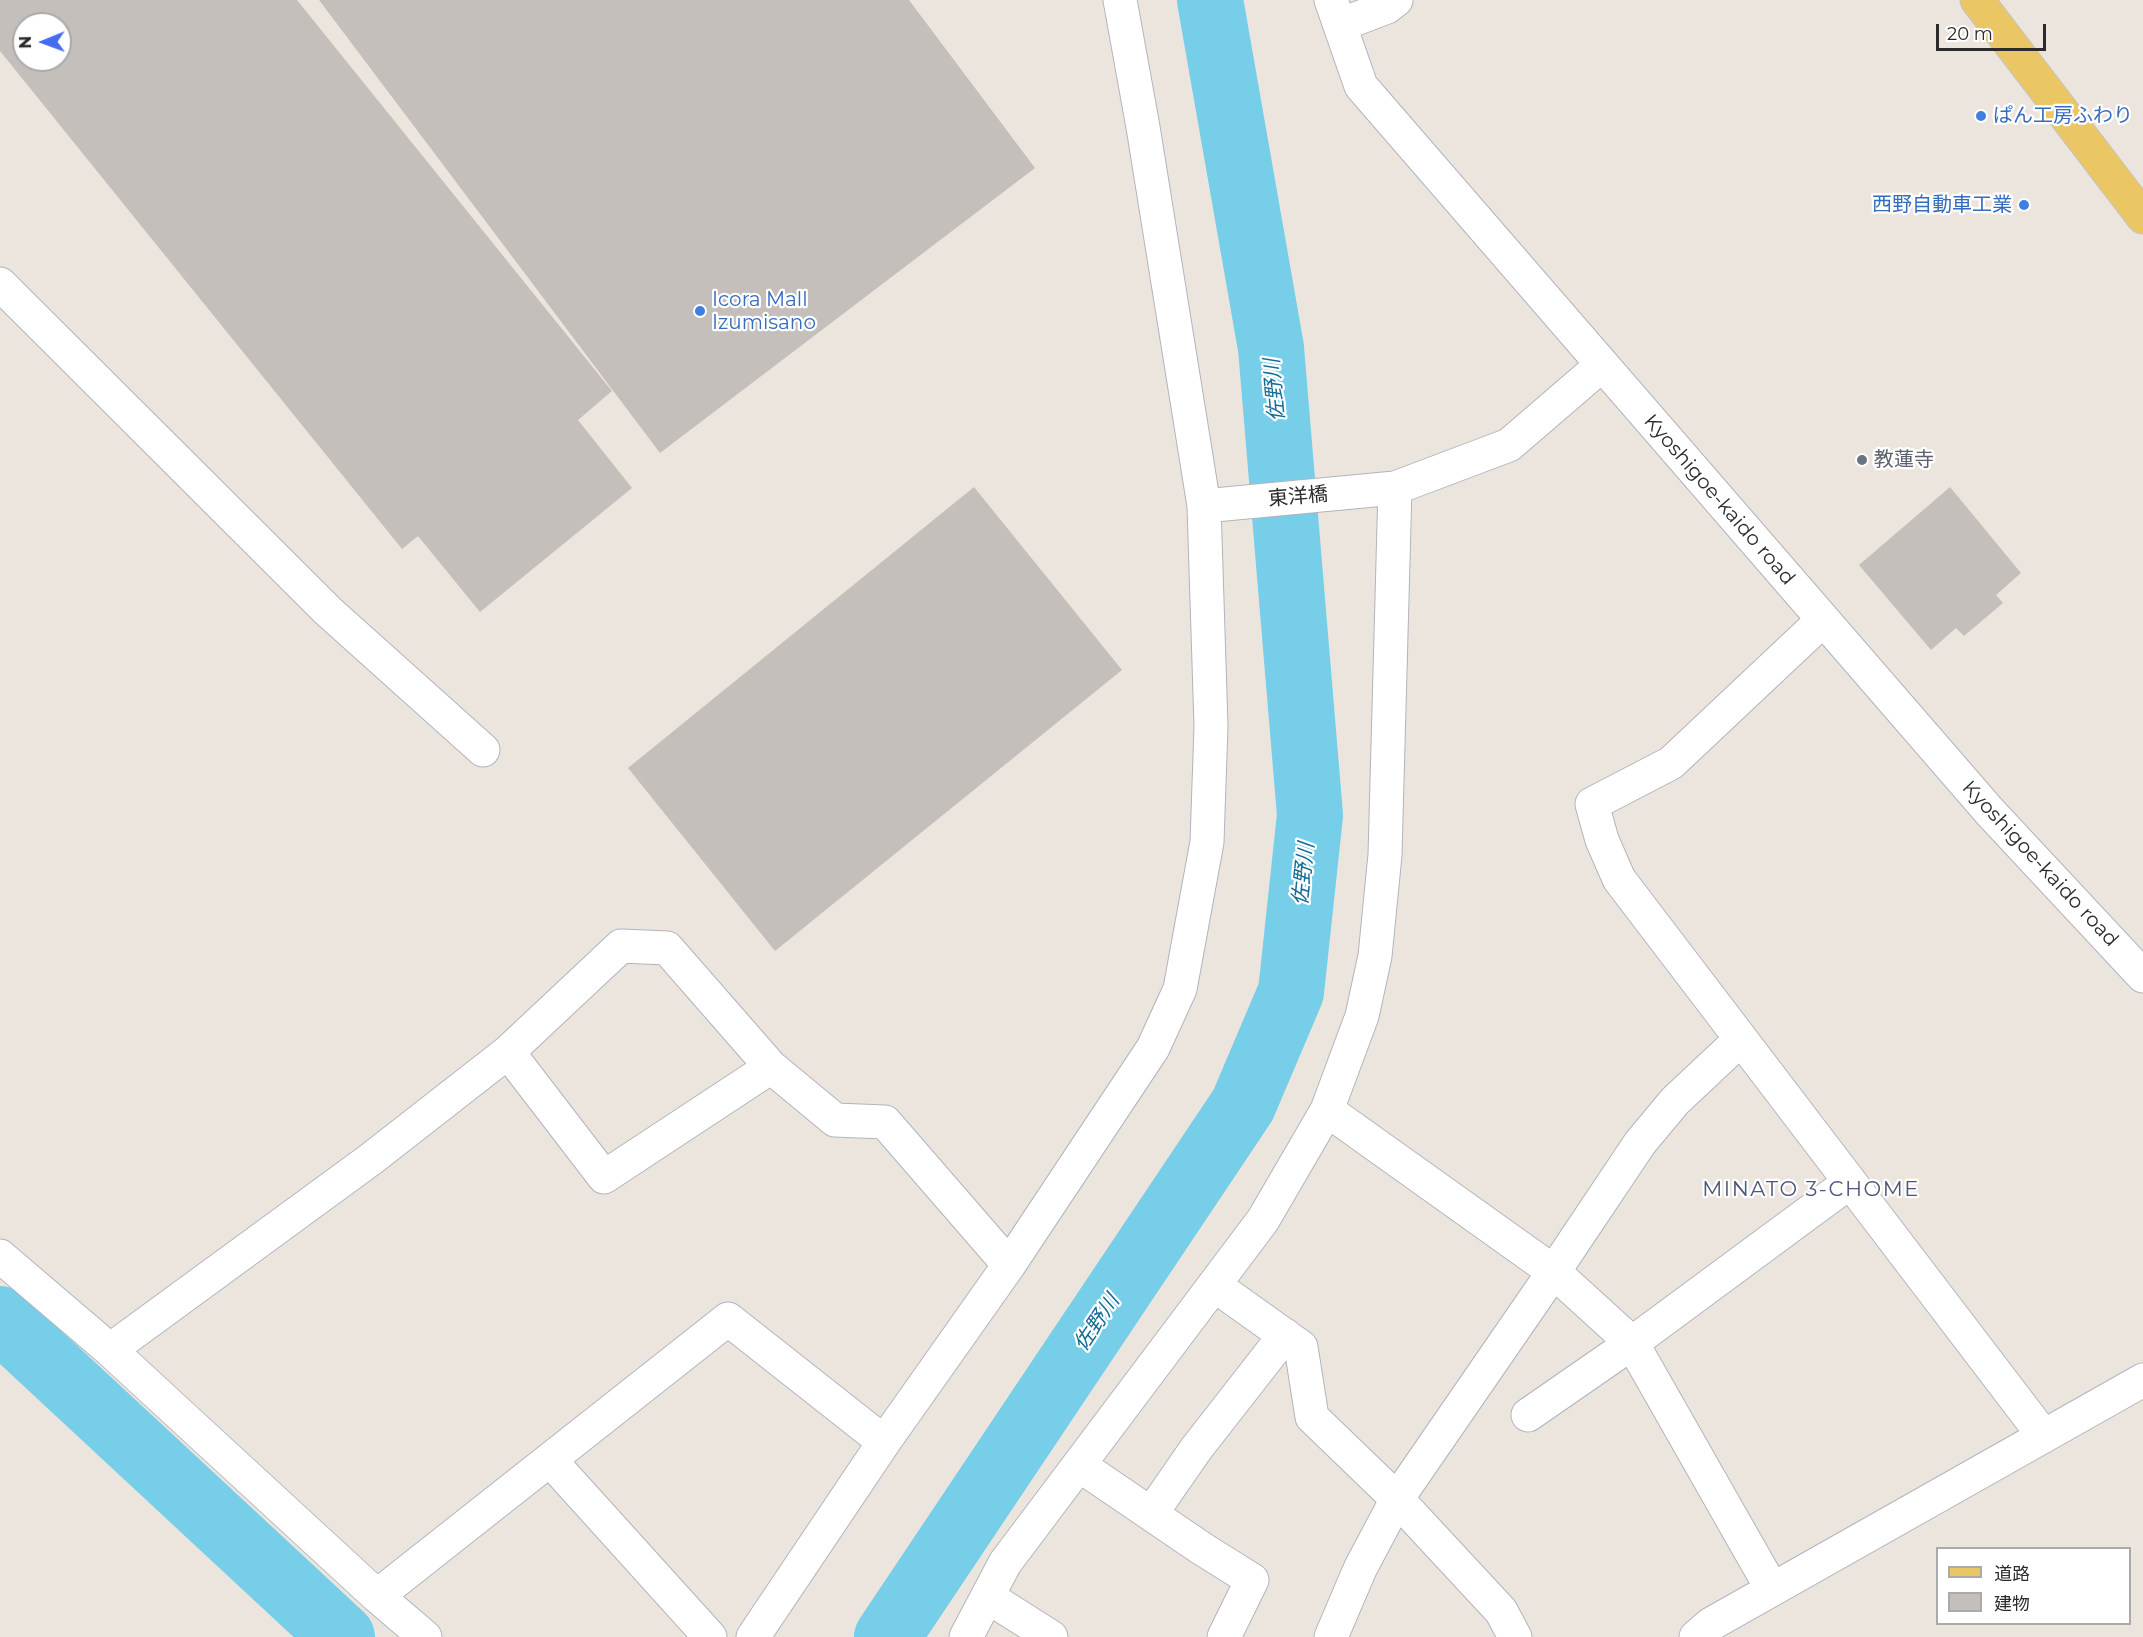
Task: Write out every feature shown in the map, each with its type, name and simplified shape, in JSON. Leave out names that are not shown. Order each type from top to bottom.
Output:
[{"type":"main road","points":[[1977,0],[2143,217]]},
{"type":"street","points":[[753,1637],[884,1442],[1009,1265],[1153,1048],[1180,989],[1207,842],[1211,726],[1208,506],[1120,0]]},
{"type":"street","points":[[1336,12],[1387,7],[1396,0]]},
{"type":"street","name":"Kyoshigoe-kaido road","points":[[1336,12],[1361,86],[1990,812],[2143,976]]},
{"type":"street","points":[[0,284],[327,611],[483,750]]},
{"type":"street","name":"東洋橋","points":[[1208,506],[1389,489],[1509,446],[1602,365]]},
{"type":"street","points":[[966,1637],[1005,1563],[1263,1220],[1327,1110],[1362,1016],[1375,956],[1385,855],[1389,489]]},
{"type":"street","points":[[1823,620],[1671,763],[1592,804],[1602,840],[1619,879],[2043,1436]]},
{"type":"street","points":[[110,1350],[371,1159],[508,1052],[621,946],[667,948],[771,1066],[835,1120],[885,1122],[1009,1265]]},
{"type":"street","points":[[1331,1637],[1360,1569],[1397,1499],[1640,1143],[1675,1101],[1740,1040]]},
{"type":"street","points":[[508,1052],[604,1177],[771,1066]]},
{"type":"street","points":[[1327,1110],[1554,1272],[1632,1343],[1772,1590]]},
{"type":"street","points":[[1528,1415],[1632,1343],[1850,1182]]},
{"type":"street","points":[[0,1256],[110,1350],[377,1596],[425,1637]]},
{"type":"street","points":[[1214,1285],[1301,1347],[1312,1417],[1397,1499],[1502,1611],[1515,1637]]},
{"type":"street","points":[[377,1596],[728,1319],[884,1442]]},
{"type":"street","points":[[1151,1514],[1196,1449],[1285,1335]]},
{"type":"street","points":[[1696,1637],[1711,1624],[2143,1380]]},
{"type":"street","points":[[550,1460],[710,1637]]},
{"type":"street","points":[[1079,1465],[1252,1580],[1224,1637]]},
{"type":"street","points":[[988,1597],[1050,1637]]},
{"type":"building","points":[[0,0],[297,0],[612,391],[578,420],[632,488],[480,612],[418,536],[402,549],[17,72],[72,72],[72,12],[12,12],[12,66],[0,51]]},
{"type":"building","name":"Icora Mall Izumisano","points":[[319,0],[909,0],[1035,168],[660,453]]},
{"type":"building","points":[[974,487],[1122,670],[775,951],[628,768]]},
{"type":"building","points":[[1950,487],[2021,573],[1996,595],[2003,603],[1964,636],[1956,628],[1931,650],[1859,565]]},
{"type":"waterway","name":"佐野川","points":[[887,1637],[1243,1105],[1291,992],[1310,815],[1271,348],[1210,0]]},
{"type":"waterway","points":[[0,1319],[342,1637]]},
{"type":"place","name":"ぱん工房ふわり","points":[[1981,116]]},
{"type":"place","name":"西野自動車工業","points":[[2024,205]]},
{"type":"place","name":"Icora Mall Izumisano","points":[[700,311]]},
{"type":"place","name":"教蓮寺","points":[[1862,460]]},
{"type":"district","name":"MINATO 3-CHOME","points":[[1811,1190]]}]
